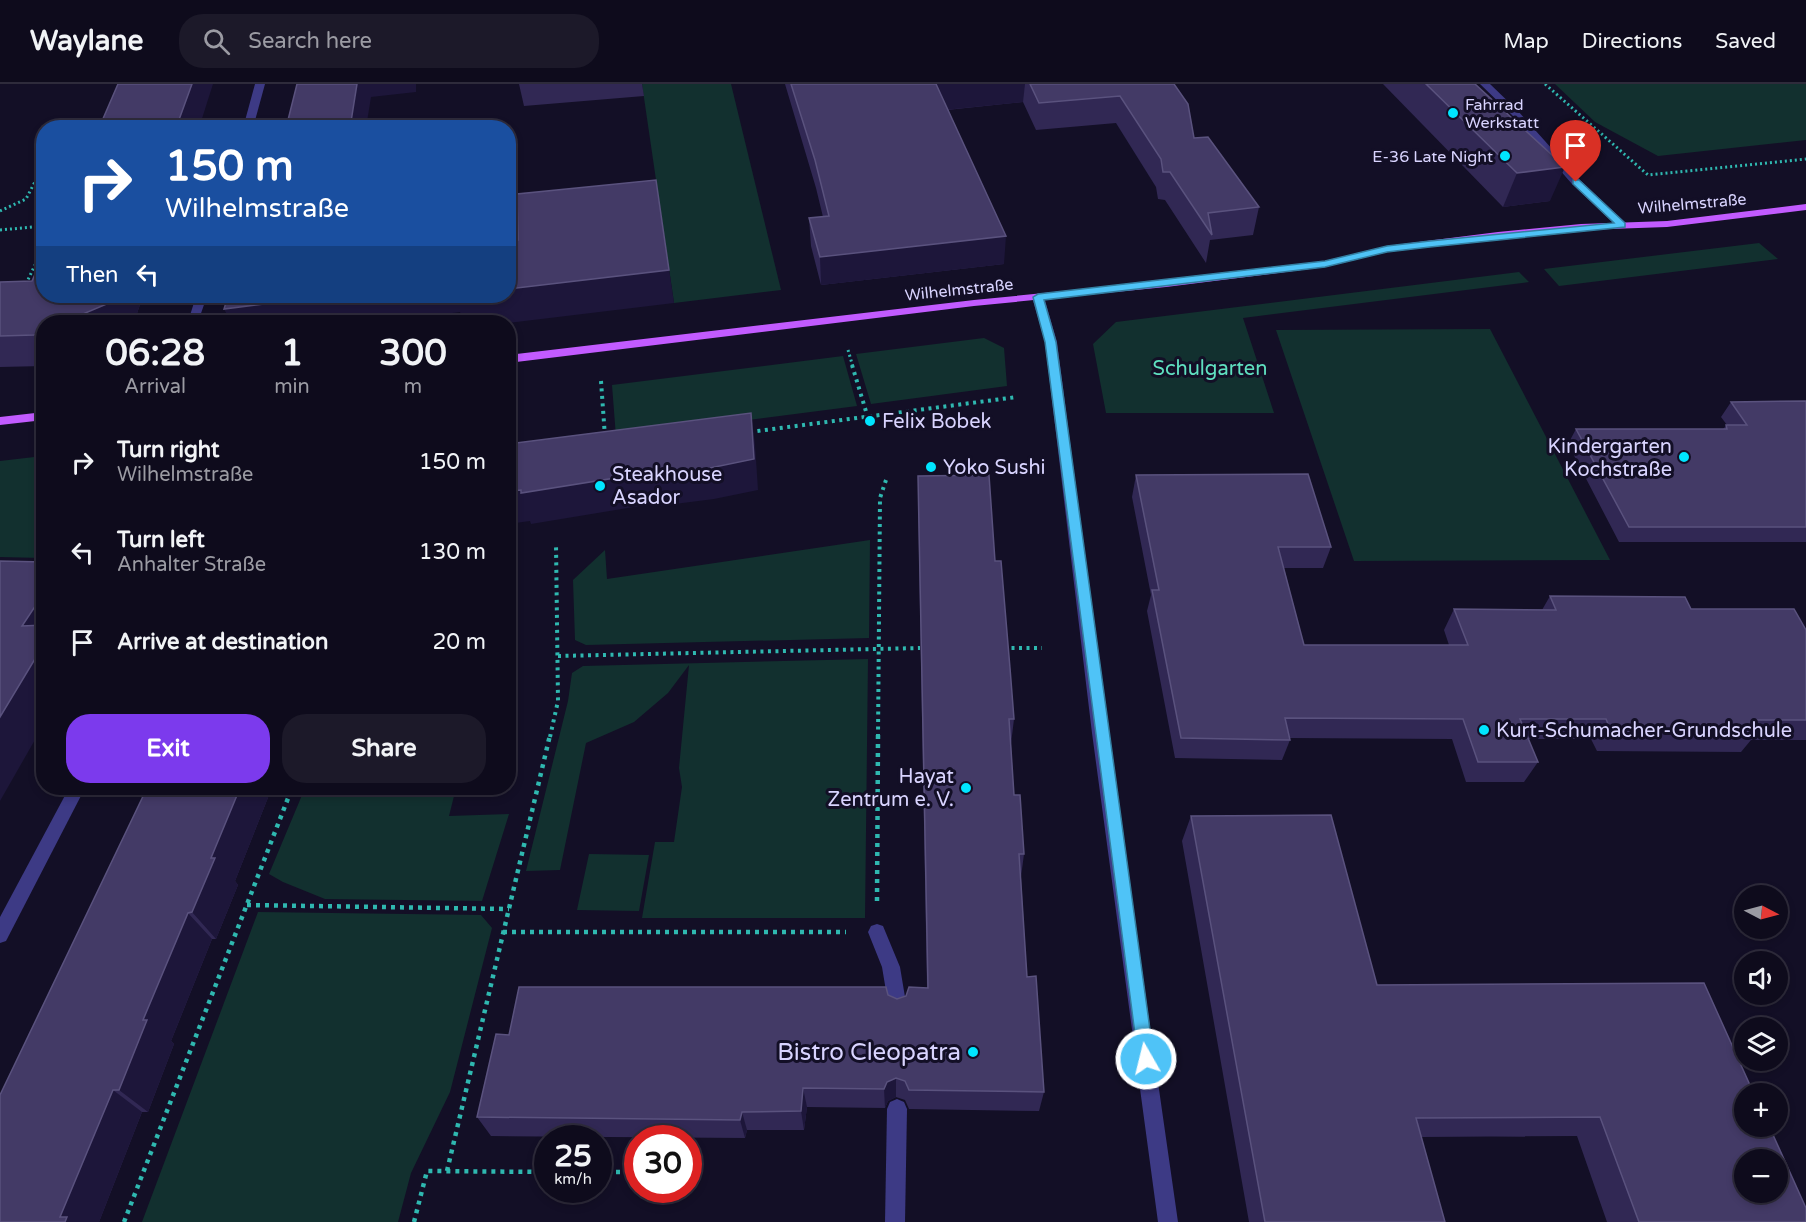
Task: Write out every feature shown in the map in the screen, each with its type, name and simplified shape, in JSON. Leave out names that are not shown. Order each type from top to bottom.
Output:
[{"type":"main road","name":"Wilhelmstraße","points":[[516,358],[1325,264],[1418,245],[1622,225],[1667,224],[1806,207]]},
{"type":"main road","points":[[0,421],[36,417]]},
{"type":"street","points":[[250,120],[260,84]]},
{"type":"street","points":[[1485,84],[1515,113],[1576,182],[1622,225]]},
{"type":"street","points":[[1038,297],[1051,342],[1168,1222]]},
{"type":"street","points":[[0,935],[73,795]]},
{"type":"street","points":[[877,932],[891,967],[898,1009]]},
{"type":"street","points":[[895,1222],[897,1109]]},
{"type":"path","points":[[1545,84],[1648,176],[1806,159]]},
{"type":"path","points":[[0,211],[26,199],[36,180]]},
{"type":"path","points":[[0,230],[36,227]]},
{"type":"path","points":[[24,289],[36,263]]},
{"type":"path","points":[[848,350],[871,428]]},
{"type":"path","points":[[601,381],[606,445]]},
{"type":"path","points":[[749,432],[1017,397]]},
{"type":"path","points":[[503,933],[877,932],[880,498],[886,480]]},
{"type":"path","points":[[447,1171],[558,701],[556,544]]},
{"type":"path","points":[[558,656],[920,648]]},
{"type":"path","points":[[998,648],[1042,648]]},
{"type":"path","points":[[124,1222],[289,795]]},
{"type":"path","points":[[247,905],[509,909]]},
{"type":"path","points":[[414,1222],[427,1171],[534,1172]]},
{"type":"green space","points":[[642,84],[731,84],[781,290],[674,303]]},
{"type":"green space","points":[[1555,84],[1806,84],[1806,140],[1658,156],[1595,122]]},
{"type":"green space","points":[[1759,243],[1778,259],[1559,286],[1544,269]]},
{"type":"green space","name":"Schulgarten","points":[[1519,272],[1529,282],[1243,318],[1274,413],[1106,413],[1093,344],[1116,322]]},
{"type":"green space","points":[[1490,329],[1610,560],[1354,561],[1276,330]]},
{"type":"green space","points":[[984,338],[1004,348],[1007,386],[871,404],[856,354]]},
{"type":"green space","points":[[843,356],[857,406],[616,437],[612,385]]},
{"type":"green space","points":[[36,457],[36,558],[0,557],[0,461]]},
{"type":"green space","points":[[870,540],[869,638],[586,645],[575,640],[573,580],[605,550],[607,579]]},
{"type":"green space","points":[[868,659],[865,918],[642,918],[655,842],[674,842],[682,787],[679,768],[689,665],[668,693],[634,722],[586,743],[560,870],[526,871],[568,701],[572,673],[583,666]]},
{"type":"green space","points":[[302,795],[454,795],[449,816],[509,814],[482,901],[325,899],[269,874]]},
{"type":"green space","points":[[589,854],[649,855],[639,911],[577,910]]},
{"type":"green space","points":[[258,912],[481,915],[492,928],[450,1092],[411,1173],[398,1222],[142,1222]]},
{"type":"building","points":[[118,84],[192,84],[179,120],[102,120]]},
{"type":"building","points":[[297,84],[357,84],[351,120],[288,120]]},
{"type":"building","points":[[791,84],[936,84],[1006,236],[820,257],[809,218],[829,216],[815,160]]},
{"type":"building","points":[[1030,84],[1174,84],[1188,104],[1194,138],[1208,137],[1259,207],[1208,213],[1212,235],[1170,172],[1163,172],[1161,159],[1120,96],[1039,103]]},
{"type":"building","points":[[1426,84],[1475,84],[1565,167],[1517,173]]},
{"type":"building","points":[[656,180],[669,270],[516,288],[517,194]]},
{"type":"building","points":[[36,272],[36,303],[109,303],[81,315],[36,315],[36,334],[0,336],[0,282],[32,281]]},
{"type":"building","points":[[226,303],[272,303],[224,309]]},
{"type":"building","points":[[1806,401],[1806,527],[1629,527],[1576,429],[1727,429],[1726,425],[1747,425],[1731,402]]},
{"type":"building","points":[[751,413],[754,459],[710,468],[653,475],[653,472],[521,493],[521,490],[516,490],[516,443]]},
{"type":"building","points":[[1308,474],[1331,547],[1278,547],[1304,645],[1468,645],[1454,609],[1556,610],[1550,596],[1685,597],[1691,609],[1794,609],[1806,630],[1806,720],[1752,720],[1758,732],[1611,731],[1606,719],[1520,719],[1538,762],[1478,762],[1463,719],[1285,718],[1290,740],[1181,738],[1152,590],[1159,590],[1136,475]]},
{"type":"building","name":"Hayat Zentrum e. V.","points":[[989,475],[995,561],[1001,561],[1014,719],[1009,719],[1014,795],[1020,795],[1024,854],[1019,854],[1027,977],[1036,976],[1044,1092],[909,1090],[905,1081],[896,1078],[887,1082],[884,1089],[803,1088],[801,1111],[742,1112],[740,1120],[477,1117],[496,1034],[509,1035],[519,987],[886,987],[888,995],[897,999],[906,996],[909,987],[928,988],[918,476]]},
{"type":"building","points":[[0,561],[36,562],[36,605],[22,626],[36,625],[36,657],[0,717]]},
{"type":"building","points":[[144,795],[237,795],[211,858],[215,858],[192,912],[188,913],[143,1020],[147,1020],[119,1090],[113,1090],[60,1217],[67,1217],[65,1222],[0,1222],[0,1095]]},
{"type":"building","points":[[1331,815],[1377,985],[1704,983],[1734,1050],[1734,1071],[1744,1071],[1749,1083],[1734,1083],[1734,1137],[1774,1137],[1779,1149],[1734,1149],[1734,1203],[1788,1203],[1788,1168],[1806,1208],[1806,1222],[1639,1222],[1600,1117],[1416,1118],[1445,1222],[1265,1222],[1191,816]]},
{"type":"place","name":"Fahrrad Werkstatt","points":[[1453,113]]},
{"type":"place","name":"E-36 Late Night","points":[[1505,156]]},
{"type":"place","name":"Felix Bobek","points":[[870,421]]},
{"type":"place","name":"Kindergarten Kochstraße","points":[[1684,457]]},
{"type":"place","name":"Yoko Sushi","points":[[931,467]]},
{"type":"place","name":"Steakhouse Asador","points":[[600,486]]},
{"type":"place","name":"Kurt-Schumacher-Grundschule","points":[[1484,730]]},
{"type":"place","name":"Hayat Zentrum e. V.","points":[[966,788]]},
{"type":"place","name":"Bistro Cleopatra","points":[[973,1052]]},
{"type":"route","points":[[1146,1059],[1051,342],[1038,297],[1132,289],[1325,264],[1387,249],[1547,230],[1622,225],[1576,182]]}]
